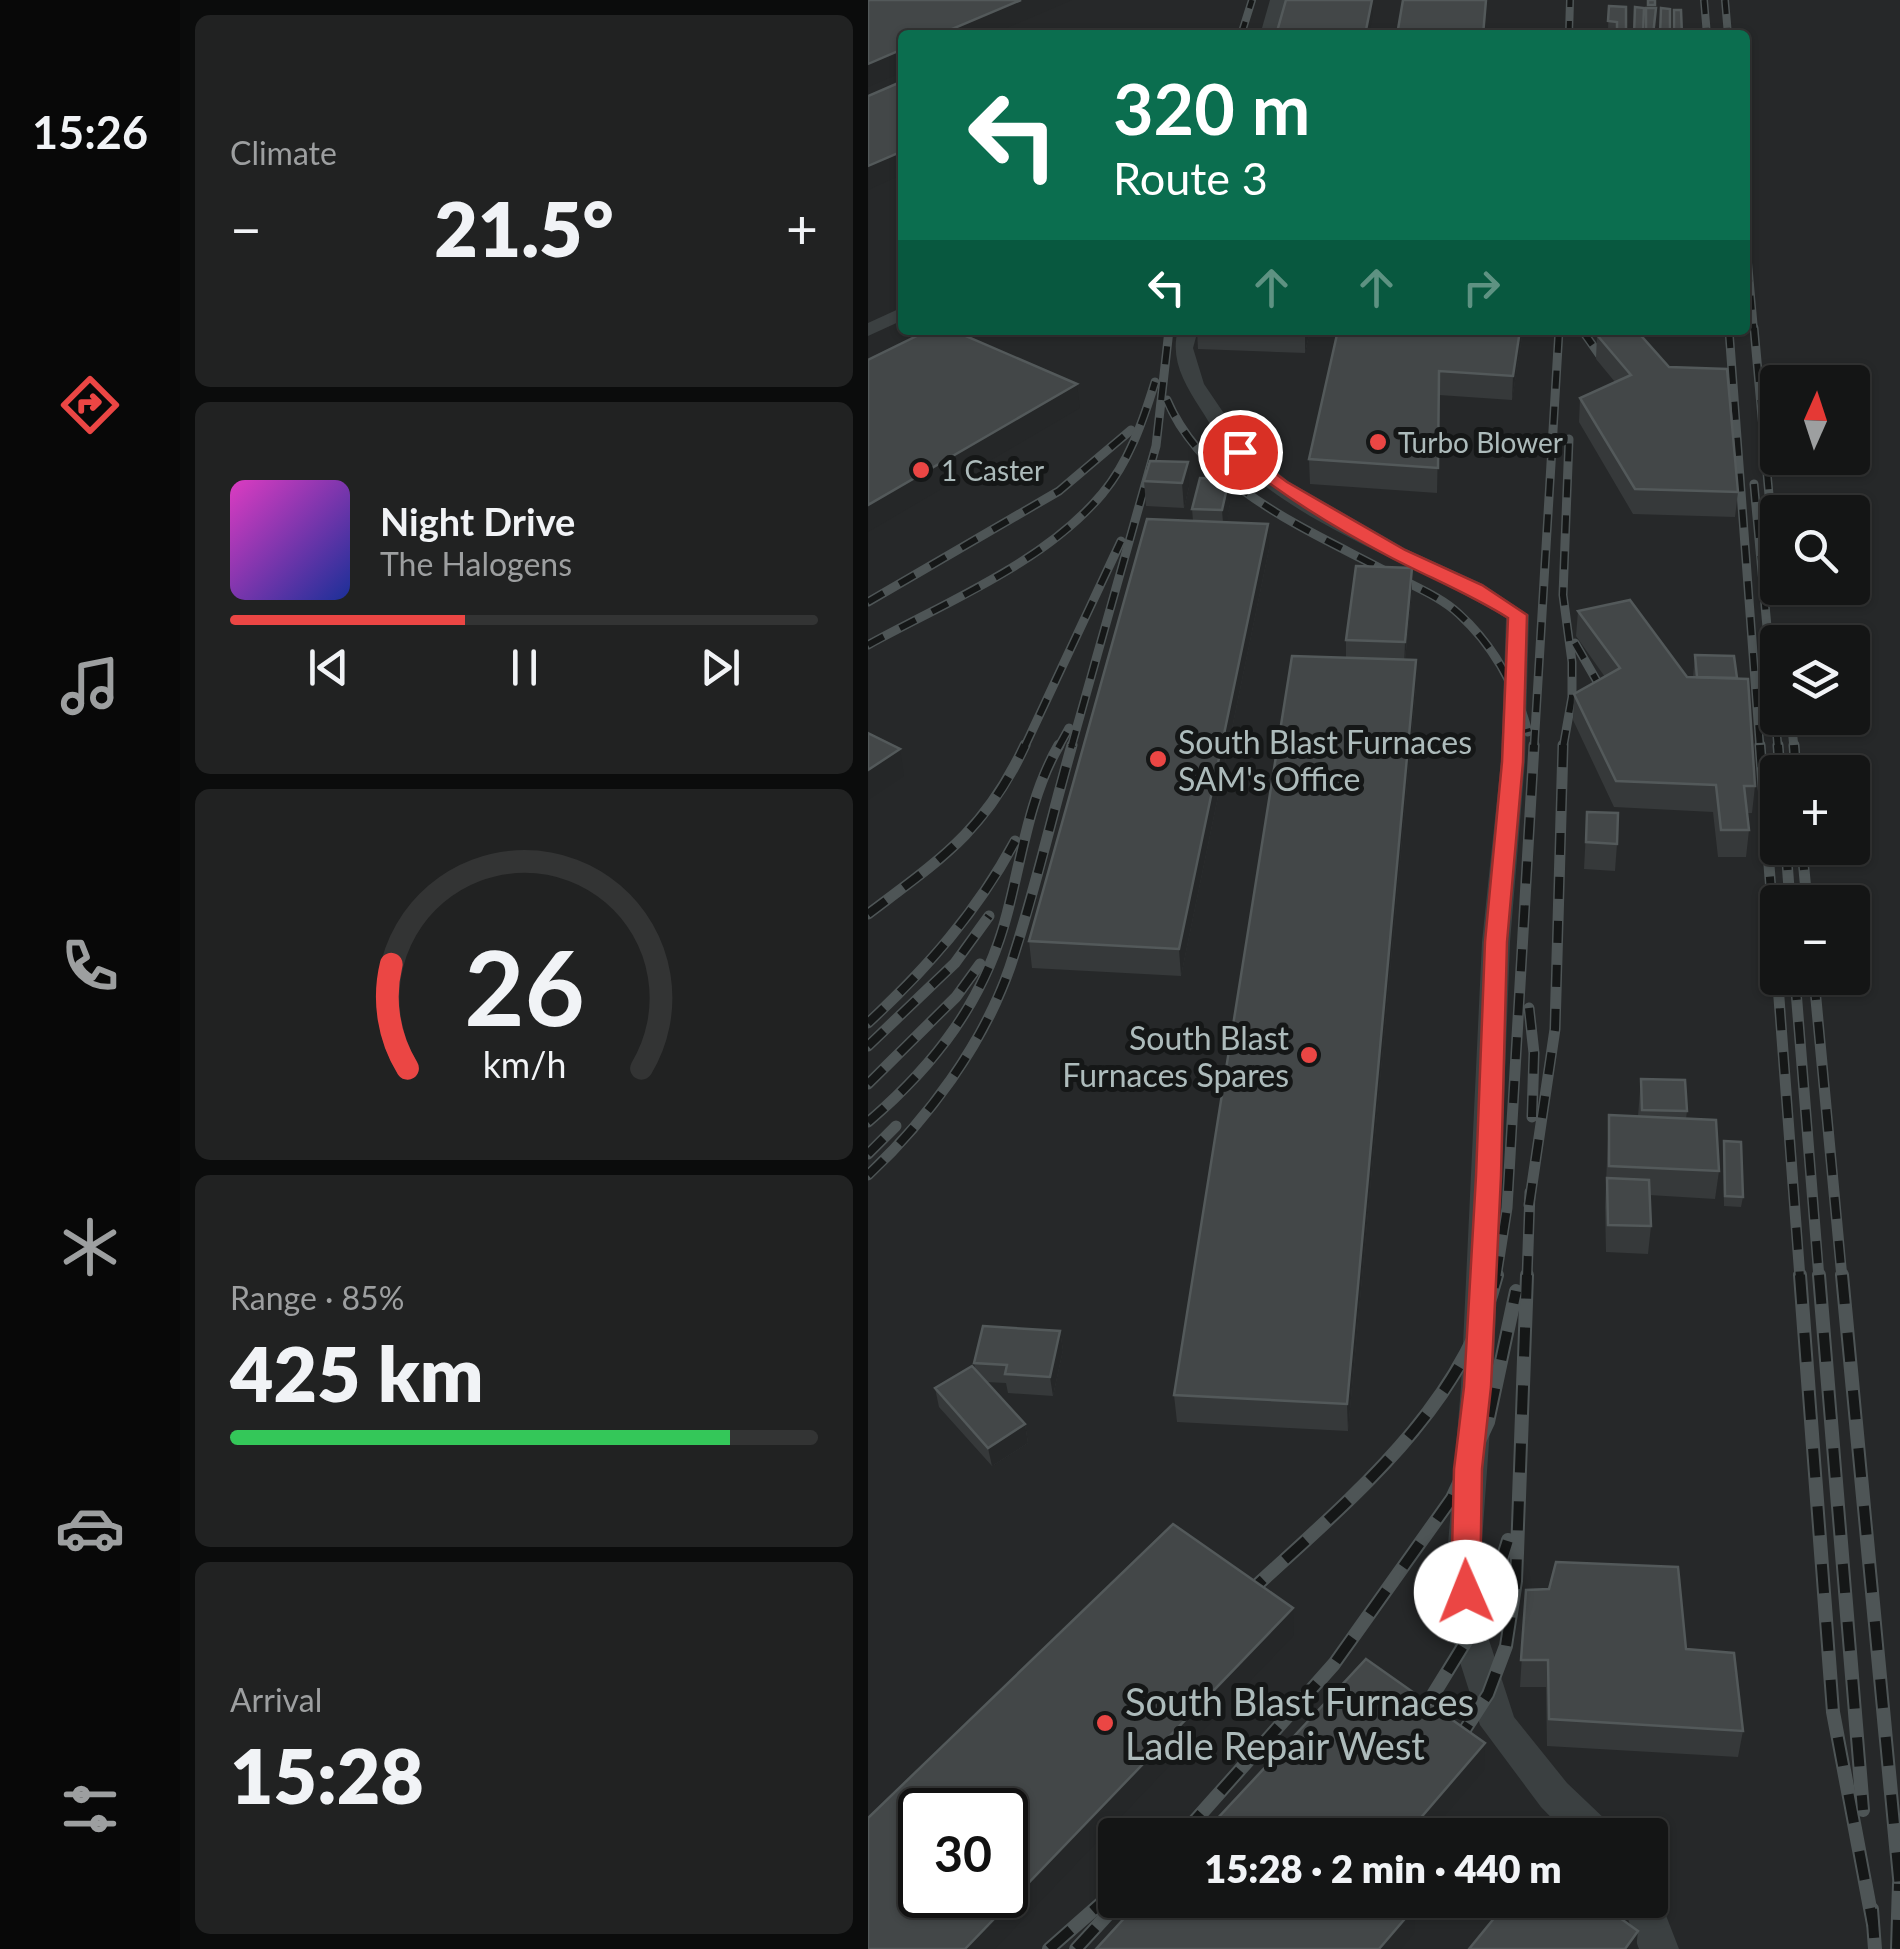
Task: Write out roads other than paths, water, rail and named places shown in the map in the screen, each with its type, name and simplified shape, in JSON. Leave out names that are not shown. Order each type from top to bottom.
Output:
[{"type":"street","points":[[1269,30],[1278,0]]},
{"type":"street","points":[[868,330],[898,315]]},
{"type":"street","points":[[1187,335],[1183,348],[1194,384],[1240,452],[1280,486],[1398,554],[1475,589],[1518,615],[1513,762],[1496,942],[1478,1387],[1468,1469],[1463,1569],[1470,1638],[1498,1725],[1577,1818]]},
{"type":"street","points":[[1648,1918],[1659,1949]]},
{"type":"railway","points":[[1243,30],[1252,0]]},
{"type":"railway","points":[[1569,30],[1570,0]]},
{"type":"railway","points":[[1704,0],[1707,30]]},
{"type":"railway","points":[[1725,0],[1728,30]]},
{"type":"railway","points":[[1750,285],[1754,330]]},
{"type":"railway","points":[[1754,328],[1769,495]]},
{"type":"railway","points":[[1071,748],[1156,446],[1168,335]]},
{"type":"railway","points":[[1534,748],[1559,335]]},
{"type":"railway","points":[[1586,335],[1601,357]]},
{"type":"railway","points":[[1729,335],[1760,748]]},
{"type":"railway","points":[[868,645],[1023,561],[1078,519],[1120,468],[1155,382]]},
{"type":"railway","points":[[1167,400],[1184,432],[1207,459],[1264,505],[1428,593],[1459,614],[1502,668],[1528,732]]},
{"type":"railway","points":[[868,602],[1059,491],[1131,430]]},
{"type":"railway","points":[[1563,748],[1572,697],[1572,662],[1563,595],[1569,439]]},
{"type":"railway","points":[[1754,484],[1778,748]]},
{"type":"railway","points":[[1024,748],[1121,541]]},
{"type":"railway","points":[[1575,643],[1606,697]]},
{"type":"railway","points":[[1058,748],[1069,728]]},
{"type":"railway","points":[[1793,735],[1794,748]]},
{"type":"railway","points":[[868,914],[939,859],[977,822],[1010,775],[1025,745]]},
{"type":"railway","points":[[868,1122],[936,1054],[971,1003],[997,945],[1033,806],[1059,745]]},
{"type":"railway","points":[[868,1175],[932,1106],[969,1053],[999,996],[1027,912],[1072,745]]},
{"type":"railway","points":[[1496,1278],[1507,1208],[1534,745]]},
{"type":"railway","points":[[1530,1200],[1555,1029],[1563,745]]},
{"type":"railway","points":[[1760,745],[1800,1278]]},
{"type":"railway","points":[[1778,745],[1779,755]]},
{"type":"railway","points":[[1794,745],[1795,755]]},
{"type":"railway","points":[[868,1023],[949,938],[984,892],[1015,841]]},
{"type":"railway","points":[[1787,865],[1789,885]]},
{"type":"railway","points":[[1804,865],[1805,885]]},
{"type":"railway","points":[[868,1046],[955,963],[989,916]]},
{"type":"railway","points":[[868,1084],[956,997],[980,964]]},
{"type":"railway","points":[[1796,995],[1819,1278]]},
{"type":"railway","points":[[1816,995],[1842,1278]]},
{"type":"railway","points":[[1529,1008],[1534,1053],[1532,1117]]},
{"type":"railway","points":[[868,1154],[896,1126]]},
{"type":"railway","points":[[1530,1192],[1530,1200]]},
{"type":"railway","points":[[1527,1278],[1530,1200]]},
{"type":"railway","points":[[1529,1205],[1530,1200]]},
{"type":"railway","points":[[1453,1748],[1488,1694],[1506,1646],[1516,1581],[1527,1275]]},
{"type":"railway","points":[[1800,1275],[1833,1712],[1873,1924]]},
{"type":"railway","points":[[1819,1275],[1863,1810]]},
{"type":"railway","points":[[1842,1275],[1901,1899]]},
{"type":"railway","points":[[1242,1599],[1357,1492],[1427,1414],[1480,1325],[1496,1278]]},
{"type":"railway","points":[[1197,1818],[1334,1664],[1452,1498],[1488,1422],[1516,1291]]},
{"type":"railway","points":[[1417,1721],[1487,1607],[1508,1540]]},
{"type":"railway","points":[[1897,1949],[1899,1884]]},
{"type":"railway","points":[[1049,1949],[1098,1906]]},
{"type":"railway","points":[[1872,1909],[1875,1949]]},
{"type":"railway","points":[[1076,1949],[1104,1918]]},
{"type":"place","name":"Turbo Blower","points":[[1378,442]]},
{"type":"place","name":"1 Caster","points":[[921,470]]},
{"type":"place","name":"South Blast Furnaces SAM's Office","points":[[1158,759]]},
{"type":"place","name":"South Blast Furnaces Spares","points":[[1309,1055]]},
{"type":"place","name":"South Blast Furnaces Ladle Repair West","points":[[1105,1723]]}]
